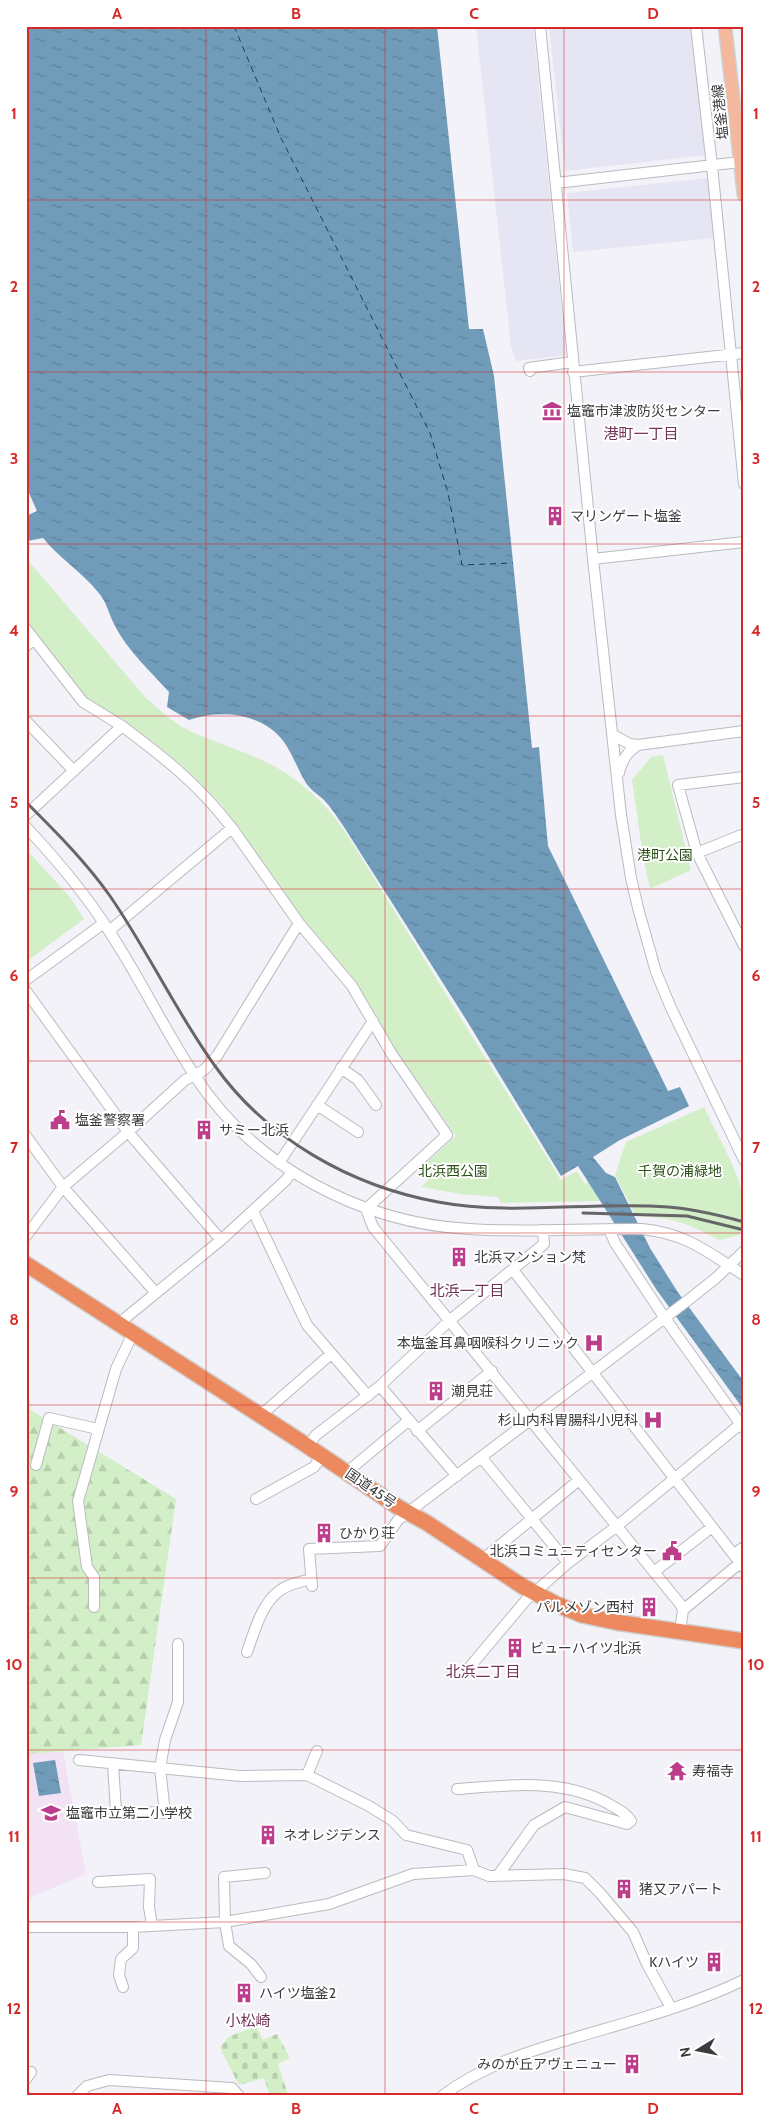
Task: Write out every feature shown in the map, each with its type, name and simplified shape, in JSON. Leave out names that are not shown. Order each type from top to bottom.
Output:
[{"type":"highway","name":"国道45号","points":[[26,1264],[261,1415],[408,1513],[534,1592],[582,1615],[744,1641]]},
{"type":"main road","name":"塩釜港線","points":[[725,26],[743,162],[744,195]]},
{"type":"street","points":[[540,26],[593,559],[621,815],[632,878],[638,908],[656,972],[671,1008],[744,1160]]},
{"type":"street","points":[[696,26],[744,484]]},
{"type":"street","points":[[556,183],[743,162]]},
{"type":"street","points":[[530,371],[529,368],[573,367],[744,353]]},
{"type":"street","points":[[593,559],[744,542]]},
{"type":"street","points":[[26,629],[30,642],[83,702],[122,726],[179,769],[211,801],[299,923],[352,986],[391,1053],[447,1135],[366,1209]]},
{"type":"street","points":[[26,722],[74,771]]},
{"type":"street","points":[[26,815],[122,726]]},
{"type":"street","points":[[618,779],[624,757],[630,750],[638,746],[744,731]]},
{"type":"street","points":[[613,735],[638,746]]},
{"type":"street","points":[[744,776],[678,785],[697,853],[744,946]]},
{"type":"street","points":[[26,827],[64,867],[107,927],[195,1076],[217,1106],[242,1133],[292,1172],[366,1209],[431,1225],[469,1230],[642,1229],[662,1232],[686,1239],[701,1246],[744,1275]]},
{"type":"street","points":[[26,980],[107,927],[232,828]]},
{"type":"street","points":[[697,853],[744,834]]},
{"type":"street","points":[[26,841],[37,838]]},
{"type":"street","points":[[26,1236],[62,1188],[185,1080],[204,1070],[217,1056],[299,923]]},
{"type":"street","points":[[26,990],[128,1132],[221,1240]]},
{"type":"street","points":[[279,1163],[373,1021]]},
{"type":"street","points":[[342,1068],[358,1080],[376,1104]]},
{"type":"street","points":[[317,1105],[358,1132]]},
{"type":"street","points":[[26,1136],[62,1188],[155,1292]]},
{"type":"street","points":[[118,1324],[221,1240],[286,1180],[292,1172]]},
{"type":"street","points":[[366,1209],[373,1228],[492,1371],[529,1421],[681,1605],[683,1610],[680,1632]]},
{"type":"street","points":[[253,1211],[306,1325],[368,1396]]},
{"type":"street","points":[[468,1669],[534,1592],[568,1563],[617,1526],[674,1477],[743,1424],[668,1315],[615,1244],[612,1229]]},
{"type":"street","points":[[308,1446],[316,1435],[380,1386],[449,1321],[544,1244],[543,1230]]},
{"type":"street","points":[[247,1652],[262,1614],[276,1592],[289,1585],[312,1582],[309,1549],[380,1546],[398,1520],[687,1301],[729,1266],[744,1250]]},
{"type":"street","points":[[512,1270],[742,1566],[691,1606],[683,1610]]},
{"type":"street","points":[[94,1607],[94,1577],[87,1567],[78,1501],[116,1370],[132,1333]]},
{"type":"street","points":[[261,1415],[331,1354]]},
{"type":"street","points":[[417,1431],[492,1371]]},
{"type":"street","points":[[380,1386],[457,1476]]},
{"type":"street","points":[[36,1465],[49,1418],[98,1430]]},
{"type":"street","points":[[347,1472],[408,1421]]},
{"type":"street","points":[[256,1499],[314,1467],[322,1456]]},
{"type":"street","points":[[481,1458],[533,1518],[568,1563]]},
{"type":"street","points":[[482,1560],[579,1480]]},
{"type":"street","points":[[654,1572],[712,1526]]},
{"type":"street","points":[[734,1554],[744,1547]]},
{"type":"street","points":[[113,1764],[116,1811],[165,1813],[160,1768],[165,1740],[178,1702],[178,1644]]},
{"type":"street","points":[[307,1775],[317,1751]]},
{"type":"street","points":[[79,1760],[240,1776],[307,1775],[369,1806],[393,1821],[406,1835],[467,1850],[474,1870]]},
{"type":"street","points":[[457,1789],[525,1784],[564,1788],[604,1800],[628,1816],[631,1821],[627,1824],[565,1807],[534,1825],[499,1874]]},
{"type":"street","points":[[26,1927],[133,1927],[225,1922],[329,1904],[413,1874],[474,1870],[489,1876],[499,1874],[564,1874],[585,1878],[634,1932],[671,2008]]},
{"type":"street","points":[[261,1977],[251,1964],[230,1946],[225,1922],[224,1877],[265,1873]]},
{"type":"street","points":[[98,1882],[150,1878],[149,1907],[152,1925]]},
{"type":"street","points":[[122,1987],[119,1975],[120,1959],[132,1948],[133,1927]]},
{"type":"street","points":[[442,2096],[473,2075],[519,2054],[671,2008],[721,1991],[744,1980]]},
{"type":"street","points":[[77,2096],[87,2086],[109,2080],[232,2088],[239,2096]]},
{"type":"shaded area","points":[[476,26],[533,26],[566,355],[516,361],[511,346]]},
{"type":"shaded area","points":[[549,26],[690,26],[706,155],[565,171]]},
{"type":"shaded area","points":[[708,178],[714,238],[573,252],[567,193]]},
{"type":"shaded area","name":"塩竈市立第二小学校","points":[[26,1750],[63,1752],[86,1874],[26,1899]]},
{"type":"green space","name":"北浜西公園","points":[[26,558],[146,698],[177,724],[208,739],[253,756],[282,771],[307,789],[329,811],[348,836],[561,1180],[577,1171],[585,1184],[588,1182],[600,1201],[501,1203],[498,1197],[461,1194],[421,1187],[431,1177],[423,1166],[456,1136],[391,1043],[355,980],[302,919],[222,805],[183,766],[130,725],[85,698],[26,622]]},
{"type":"green space","name":"港町公園","points":[[663,755],[691,870],[650,889],[643,856],[632,780],[651,757]]},
{"type":"green space","points":[[27,850],[69,896],[84,919],[26,962]]},
{"type":"green space","name":"千賀の浦緑地","points":[[704,1107],[733,1166],[744,1201],[744,1214],[739,1235],[719,1240],[679,1222],[636,1216],[615,1175],[626,1142]]},
{"type":"green space","points":[[26,1407],[176,1499],[141,1745],[26,1754]]},
{"type":"green space","points":[[256,2026],[263,2040],[277,2034],[290,2058],[278,2064],[288,2095],[270,2096],[264,2078],[239,2085],[220,2048],[228,2037]]},
{"type":"water","points":[[26,26],[437,26],[469,329],[483,329],[494,376],[532,748],[539,747],[548,846],[668,1091],[680,1087],[689,1106],[620,1140],[593,1157],[606,1173],[615,1177],[650,1248],[677,1291],[744,1382],[744,1410],[656,1289],[578,1166],[561,1176],[467,1021],[344,827],[326,802],[306,783],[284,742],[275,732],[253,719],[228,714],[189,720],[167,707],[169,692],[126,644],[98,592],[43,538],[28,541],[26,539],[26,516],[37,511],[29,493],[26,494]]},
{"type":"water","points":[[55,1760],[61,1793],[39,1796],[33,1763]]},
{"type":"ferry route","points":[[234,26],[281,138],[430,433],[448,493],[462,565],[513,563]]},
{"type":"railway","points":[[26,802],[81,859],[101,883],[137,938],[201,1045],[236,1092],[285,1137],[313,1155],[343,1171],[374,1184],[406,1195],[438,1202],[495,1208],[668,1207],[687,1209],[744,1222]]},
{"type":"railway","points":[[583,1213],[687,1216],[744,1230]]},
{"type":"place","name":"塩竈市津波防災センター","points":[[552,411]]},
{"type":"place","name":"マリンゲート塩釜","points":[[555,516]]},
{"type":"place","name":"塩釜警察署","points":[[60,1120]]},
{"type":"place","name":"サミー北浜","points":[[204,1130]]},
{"type":"place","name":"北浜マンション梵","points":[[459,1257]]},
{"type":"place","name":"本塩釜耳鼻咽喉科クリニック","points":[[594,1343]]},
{"type":"place","name":"潮見荘","points":[[436,1391]]},
{"type":"place","name":"杉山内科胃腸科小児科","points":[[653,1420]]},
{"type":"place","name":"ひかり荘","points":[[324,1533]]},
{"type":"place","name":"北浜コミュニティセンター","points":[[672,1551]]},
{"type":"place","name":"パルメゾン西村","points":[[649,1607]]},
{"type":"place","name":"ビューハイツ北浜","points":[[515,1648]]},
{"type":"place","name":"寿福寺","points":[[677,1771]]},
{"type":"place","name":"塩竈市立第二小学校","points":[[51,1813]]},
{"type":"place","name":"ネオレジデンス","points":[[268,1835]]},
{"type":"place","name":"猪又アパート","points":[[624,1889]]},
{"type":"place","name":"Kハイツ","points":[[714,1962]]},
{"type":"place","name":"ハイツ塩釜2","points":[[244,1993]]},
{"type":"place","name":"みのが丘アヴェニュー","points":[[632,2064]]},
{"type":"district","name":"港町一丁目","points":[[641,434]]},
{"type":"district","name":"北浜一丁目","points":[[467,1291]]},
{"type":"district","name":"北浜二丁目","points":[[483,1672]]},
{"type":"district","name":"小松崎","points":[[248,2021]]}]
